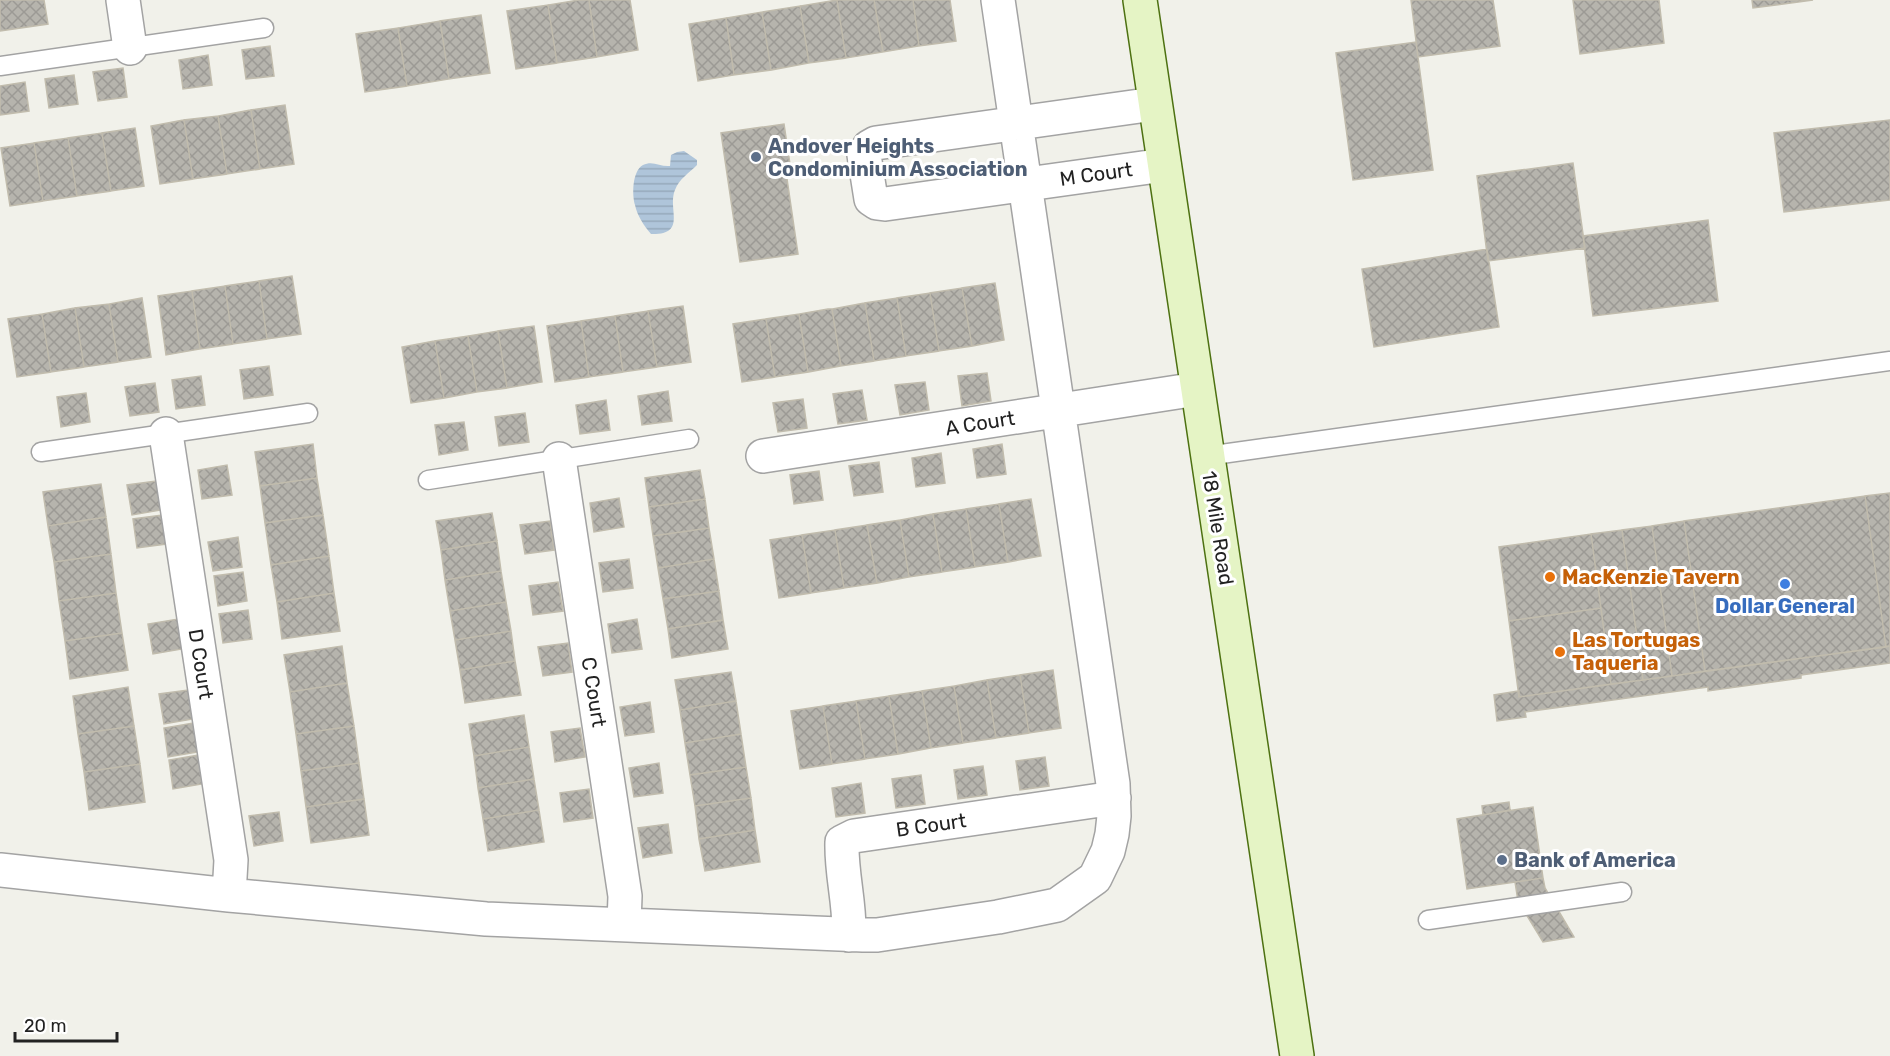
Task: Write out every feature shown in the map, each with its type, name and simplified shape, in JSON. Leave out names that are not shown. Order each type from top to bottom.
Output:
[{"type":"street","points":[[123,0],[130,48]]},
{"type":"street","points":[[0,870],[230,895],[486,919],[849,935],[877,934],[998,917],[1057,905],[1095,878],[1108,851],[1112,834],[1113,784],[998,0]]},
{"type":"street","name":"18 Mile Road","points":[[1140,0],[1297,1056]]},
{"type":"street","name":"M Court","points":[[1154,104],[876,143],[864,154],[871,199],[885,204],[1164,165]]},
{"type":"street","name":"A Court","points":[[763,456],[1197,389]]},
{"type":"street","name":"D Court","points":[[166,434],[231,860],[230,895]]},
{"type":"street","name":"C Court","points":[[559,459],[625,896],[624,924]]},
{"type":"street","name":"B Court","points":[[849,935],[850,911],[842,842],[854,836],[1114,798]]},
{"type":"lane","points":[[0,66],[264,28]]},
{"type":"lane","points":[[1207,456],[1890,361]]},
{"type":"lane","points":[[41,452],[308,413]]},
{"type":"lane","points":[[428,480],[689,439]]},
{"type":"lane","points":[[1428,920],[1622,892]]},
{"type":"water","points":[[684,151],[697,160],[697,165],[682,179],[675,190],[673,226],[662,233],[651,234],[637,213],[635,205],[633,190],[637,172],[639,168],[647,164],[670,166],[671,155]]},
{"type":"building","points":[[0,0],[44,0],[48,24],[0,31]]},
{"type":"building","points":[[589,0],[597,57],[557,63],[548,5]]},
{"type":"building","points":[[589,0],[630,0],[638,50],[597,57]]},
{"type":"building","points":[[837,0],[874,0],[883,52],[846,58]]},
{"type":"building","points":[[837,0],[846,58],[809,63],[800,6]]},
{"type":"building","points":[[874,0],[913,0],[919,46],[883,52]]},
{"type":"building","points":[[913,0],[950,0],[956,41],[919,46]]},
{"type":"building","points":[[1411,0],[1493,0],[1500,46],[1418,57]]},
{"type":"building","points":[[1573,0],[1659,0],[1664,43],[1580,54]]},
{"type":"building","points":[[1752,0],[1813,0],[1753,8]]},
{"type":"building","points":[[548,5],[557,63],[516,69],[507,11]]},
{"type":"building","points":[[800,6],[809,63],[771,70],[762,12]]},
{"type":"building","points":[[762,12],[771,70],[734,75],[726,18]]},
{"type":"building","points":[[481,15],[490,73],[449,79],[440,21]]},
{"type":"building","points":[[726,18],[734,75],[698,81],[689,24]]},
{"type":"building","points":[[440,21],[449,79],[407,86],[398,28]]},
{"type":"building","points":[[398,28],[407,86],[365,92],[356,34]]},
{"type":"building","points":[[1416,42],[1433,170],[1353,180],[1336,53]]},
{"type":"building","points":[[270,46],[274,76],[246,79],[242,50]]},
{"type":"building","points":[[208,55],[212,85],[183,89],[179,60]]},
{"type":"building","points":[[123,68],[127,97],[98,101],[93,72]]},
{"type":"building","points":[[74,75],[78,104],[49,108],[45,79]]},
{"type":"building","points":[[25,82],[29,111],[0,115],[0,86]]},
{"type":"building","points":[[285,105],[294,164],[260,169],[251,110]]},
{"type":"building","points":[[251,110],[260,169],[227,174],[218,116]]},
{"type":"building","points":[[218,116],[227,174],[193,179],[184,120]]},
{"type":"building","points":[[184,120],[193,179],[160,184],[151,126]]},
{"type":"building","points":[[1890,120],[1890,200],[1784,212],[1774,133]]},
{"type":"building","points":[[784,124],[791,171],[786,172],[798,254],[740,262],[721,133]]},
{"type":"building","points":[[135,128],[144,186],[111,191],[102,133]]},
{"type":"building","points":[[102,133],[111,191],[77,196],[68,138]]},
{"type":"building","points":[[68,138],[77,196],[43,201],[34,143]]},
{"type":"building","points":[[34,143],[43,201],[10,206],[1,148]]},
{"type":"building","points":[[1573,163],[1585,248],[1488,261],[1477,176]]},
{"type":"building","points":[[1708,220],[1718,301],[1593,316],[1583,236]]},
{"type":"building","points":[[1487,249],[1499,327],[1374,347],[1362,269]]},
{"type":"building","points":[[292,276],[301,334],[267,339],[259,281]]},
{"type":"building","points":[[259,281],[267,339],[233,344],[225,286]]},
{"type":"building","points":[[995,283],[1004,340],[972,346],[962,288]]},
{"type":"building","points":[[225,286],[233,344],[200,349],[192,291]]},
{"type":"building","points":[[962,288],[972,346],[939,351],[930,293]]},
{"type":"building","points":[[192,291],[200,349],[166,355],[158,296]]},
{"type":"building","points":[[930,293],[939,351],[906,356],[897,298]]},
{"type":"building","points":[[142,298],[151,357],[118,362],[109,304]]},
{"type":"building","points":[[897,298],[906,356],[874,361],[865,303]]},
{"type":"building","points":[[865,303],[874,361],[841,366],[832,309]]},
{"type":"building","points":[[109,304],[118,362],[84,367],[75,308]]},
{"type":"building","points":[[683,306],[691,362],[657,367],[648,311]]},
{"type":"building","points":[[75,308],[84,367],[51,372],[42,314]]},
{"type":"building","points":[[832,309],[841,366],[808,372],[799,314]]},
{"type":"building","points":[[648,311],[657,367],[623,372],[615,316]]},
{"type":"building","points":[[42,314],[51,372],[17,377],[8,319]]},
{"type":"building","points":[[799,314],[808,372],[775,377],[766,319]]},
{"type":"building","points":[[615,316],[623,372],[589,377],[581,321]]},
{"type":"building","points":[[766,319],[775,377],[742,382],[733,324]]},
{"type":"building","points":[[581,321],[589,377],[555,382],[547,326]]},
{"type":"building","points":[[534,326],[542,382],[507,388],[498,331]]},
{"type":"building","points":[[498,331],[507,388],[477,392],[468,336]]},
{"type":"building","points":[[468,336],[477,392],[444,398],[435,341]]},
{"type":"building","points":[[435,341],[444,398],[411,403],[402,347]]},
{"type":"building","points":[[269,366],[273,395],[244,399],[240,370]]},
{"type":"building","points":[[987,373],[991,401],[962,406],[958,376]]},
{"type":"building","points":[[201,376],[205,405],[176,409],[172,380]]},
{"type":"building","points":[[925,382],[929,410],[900,415],[895,385]]},
{"type":"building","points":[[155,383],[159,412],[130,416],[125,387]]},
{"type":"building","points":[[862,390],[867,420],[838,424],[833,394]]},
{"type":"building","points":[[668,391],[672,421],[642,425],[638,396]]},
{"type":"building","points":[[86,393],[90,422],[61,427],[57,397]]},
{"type":"building","points":[[803,399],[807,428],[778,432],[773,403]]},
{"type":"building","points":[[606,400],[610,430],[580,434],[576,405]]},
{"type":"building","points":[[525,413],[529,442],[499,446],[495,417]]},
{"type":"building","points":[[464,422],[468,450],[439,455],[435,425]]},
{"type":"building","points":[[313,444],[317,478],[260,486],[255,452]]},
{"type":"building","points":[[1002,444],[1006,474],[977,478],[973,449]]},
{"type":"building","points":[[941,453],[945,483],[916,487],[912,458]]},
{"type":"building","points":[[879,462],[883,492],[854,496],[849,466]]},
{"type":"building","points":[[227,465],[232,495],[202,499],[198,470]]},
{"type":"building","points":[[700,470],[705,499],[649,507],[645,478]]},
{"type":"building","points":[[819,471],[823,500],[794,504],[790,475]]},
{"type":"building","points":[[317,478],[323,515],[265,523],[260,486]]},
{"type":"building","points":[[156,481],[161,510],[132,515],[127,485]]},
{"type":"building","points":[[101,484],[106,517],[48,526],[43,492]]},
{"type":"building","points":[[1890,493],[1890,646],[1886,647],[1865,496]]},
{"type":"building","name":"Dollar General","points":[[1865,496],[1886,647],[1705,671],[1684,521]]},
{"type":"building","points":[[619,498],[624,527],[594,532],[590,503]]},
{"type":"building","points":[[705,499],[709,528],[653,536],[649,507]]},
{"type":"building","points":[[1031,499],[1041,556],[1008,562],[999,504]]},
{"type":"building","points":[[999,504],[1008,562],[975,567],[966,509]]},
{"type":"building","points":[[966,509],[975,567],[942,572],[933,514]]},
{"type":"building","points":[[492,513],[497,541],[441,550],[436,521]]},
{"type":"building","points":[[933,514],[942,572],[909,577],[900,520]]},
{"type":"building","points":[[162,515],[166,544],[137,548],[133,519]]},
{"type":"building","points":[[323,515],[329,556],[271,565],[265,523]]},
{"type":"building","points":[[106,517],[111,554],[54,562],[48,526]]},
{"type":"building","points":[[900,520],[909,577],[877,583],[867,525]]},
{"type":"building","points":[[550,521],[554,550],[525,554],[520,525]]},
{"type":"building","points":[[1684,521],[1705,671],[1672,676],[1652,526]]},
{"type":"building","points":[[867,525],[877,583],[844,588],[835,530]]},
{"type":"building","points":[[1652,526],[1672,676],[1643,680],[1622,530]]},
{"type":"building","points":[[709,528],[714,559],[658,568],[653,536]]},
{"type":"building","points":[[835,530],[844,588],[811,593],[802,535]]},
{"type":"building","points":[[1622,530],[1643,680],[1611,684],[1591,534]]},
{"type":"building","name":"MacKenzie Tavern","points":[[1591,534],[1601,608],[1509,621],[1499,547]]},
{"type":"building","points":[[802,535],[811,593],[779,598],[770,540]]},
{"type":"building","points":[[238,537],[242,567],[213,571],[208,542]]},
{"type":"building","points":[[497,541],[501,571],[445,580],[441,550]]},
{"type":"building","points":[[111,554],[116,593],[59,601],[54,562]]},
{"type":"building","points":[[329,556],[334,593],[277,602],[271,565]]},
{"type":"building","points":[[629,559],[633,588],[603,592],[599,563]]},
{"type":"building","points":[[714,559],[719,591],[663,599],[658,568]]},
{"type":"building","points":[[501,571],[506,602],[450,611],[445,580]]},
{"type":"building","points":[[243,572],[247,601],[218,606],[214,576]]},
{"type":"building","points":[[558,582],[563,611],[533,615],[529,586]]},
{"type":"building","points":[[719,591],[723,620],[668,629],[663,599]]},
{"type":"building","points":[[116,593],[122,633],[65,641],[59,601]]},
{"type":"building","points":[[334,593],[340,631],[282,639],[277,602]]},
{"type":"building","points":[[506,602],[511,631],[455,640],[450,611]]},
{"type":"building","name":"Las Tortugas Taqueria","points":[[1601,608],[1611,684],[1519,697],[1509,621]]},
{"type":"building","points":[[248,610],[252,639],[223,643],[219,614]]},
{"type":"building","points":[[178,619],[182,649],[153,654],[148,624]]},
{"type":"building","points":[[637,619],[642,649],[612,653],[608,624]]},
{"type":"building","points":[[723,620],[728,649],[672,658],[668,629]]},
{"type":"building","points":[[511,631],[515,661],[460,670],[455,640]]},
{"type":"building","points":[[122,633],[128,670],[70,679],[65,641]]},
{"type":"building","points":[[568,643],[572,672],[543,676],[538,647]]},
{"type":"building","points":[[342,646],[347,683],[290,692],[284,655]]},
{"type":"building","points":[[1890,646],[1890,663],[1708,691],[1708,687],[1525,712],[1526,717],[1497,721],[1494,695],[1519,691],[1519,697]]},
{"type":"building","points":[[515,661],[521,695],[465,703],[460,670]]},
{"type":"building","points":[[1053,670],[1061,728],[1029,733],[1020,675]]},
{"type":"building","points":[[731,672],[736,701],[680,710],[675,680]]},
{"type":"building","points":[[1020,675],[1029,733],[996,738],[987,680]]},
{"type":"building","points":[[987,680],[996,738],[963,743],[954,686]]},
{"type":"building","points":[[347,683],[354,726],[296,734],[290,692]]},
{"type":"building","points":[[954,686],[963,743],[931,748],[922,691]]},
{"type":"building","points":[[128,687],[134,726],[78,734],[73,696]]},
{"type":"building","points":[[188,690],[193,719],[164,724],[159,694]]},
{"type":"building","points":[[922,691],[931,748],[898,754],[889,696]]},
{"type":"building","points":[[889,696],[898,754],[865,759],[856,701]]},
{"type":"building","points":[[736,701],[741,734],[685,743],[680,710]]},
{"type":"building","points":[[856,701],[865,759],[832,764],[823,706]]},
{"type":"building","points":[[650,702],[654,732],[625,736],[620,707]]},
{"type":"building","points":[[823,706],[832,764],[800,769],[791,711]]},
{"type":"building","points":[[524,715],[529,747],[474,756],[469,724]]},
{"type":"building","points":[[193,723],[198,752],[168,757],[164,728]]},
{"type":"building","points":[[134,726],[140,764],[84,772],[78,734]]},
{"type":"building","points":[[354,726],[359,763],[301,771],[296,734]]},
{"type":"building","points":[[580,728],[585,757],[555,762],[551,732]]},
{"type":"building","points":[[741,734],[746,767],[690,775],[685,743]]},
{"type":"building","points":[[529,747],[534,779],[478,788],[474,756]]},
{"type":"building","points":[[198,755],[202,784],[173,789],[169,760]]},
{"type":"building","points":[[1045,757],[1049,786],[1020,790],[1016,761]]},
{"type":"building","points":[[359,763],[364,799],[306,807],[301,771]]},
{"type":"building","points":[[659,763],[663,793],[634,797],[629,768]]},
{"type":"building","points":[[140,764],[145,802],[89,810],[84,772]]},
{"type":"building","points":[[983,766],[987,795],[958,799],[954,770]]},
{"type":"building","points":[[746,767],[751,798],[695,806],[690,775]]},
{"type":"building","points":[[921,775],[925,804],[896,808],[892,779]]},
{"type":"building","points":[[534,779],[539,810],[483,819],[478,788]]},
{"type":"building","points":[[861,783],[865,813],[836,817],[832,788]]},
{"type":"building","points":[[589,789],[593,818],[564,822],[560,793]]},
{"type":"building","points":[[751,798],[755,830],[699,839],[695,806]]},
{"type":"building","points":[[364,799],[369,835],[311,843],[306,807]]},
{"type":"building","points":[[1509,802],[1510,810],[1483,815],[1482,806]]},
{"type":"building","name":"Bank of America","points":[[1533,807],[1543,878],[1467,889],[1457,819]]},
{"type":"building","points":[[539,810],[544,842],[488,851],[483,819]]},
{"type":"building","points":[[279,812],[283,841],[254,846],[249,816]]},
{"type":"building","points":[[668,824],[672,853],[643,858],[638,828]]},
{"type":"building","points":[[755,830],[760,862],[705,871],[699,839]]},
{"type":"building","points":[[1543,878],[1545,888],[1574,937],[1543,942],[1518,901],[1515,882]]},
{"type":"place","name":"Andover Heights Condominium Association","points":[[756,157]]},
{"type":"place","name":"MacKenzie Tavern","points":[[1550,577]]},
{"type":"place","name":"Dollar General","points":[[1785,584]]},
{"type":"place","name":"Las Tortugas Taqueria","points":[[1560,652]]},
{"type":"place","name":"Bank of America","points":[[1502,860]]}]
